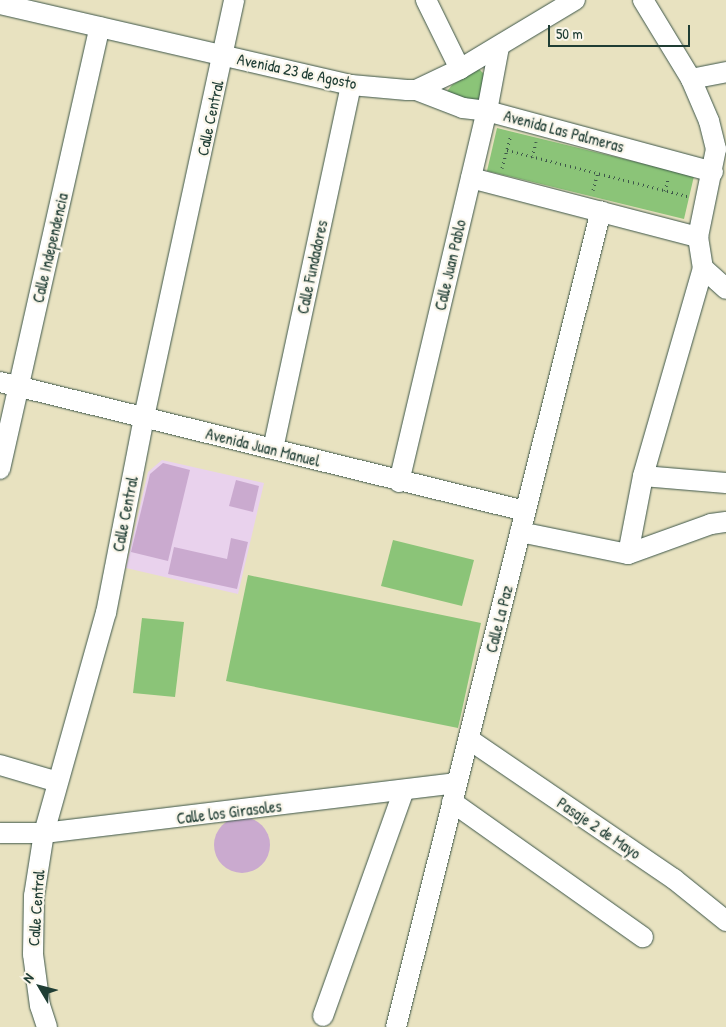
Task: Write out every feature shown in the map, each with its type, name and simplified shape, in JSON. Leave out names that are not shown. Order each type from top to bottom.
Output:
[{"type":"street","name":"Calle Central","points":[[47,1027],[40,1006],[33,954],[34,896],[44,833],[106,613],[144,417],[224,56],[234,0]]},
{"type":"street","points":[[426,0],[460,69]]},
{"type":"street","name":"Avenida 23 de Agosto","points":[[0,4],[351,85],[416,90],[460,69],[499,47],[575,0]]},
{"type":"street","points":[[628,554],[643,476],[703,268],[698,237],[702,206],[712,172],[713,140],[692,80],[643,0]]},
{"type":"street","name":"Calle Independencia","points":[[0,469],[10,384],[100,27]]},
{"type":"street","name":"Calle Juan Pablo","points":[[400,482],[487,111],[499,47]]},
{"type":"street","points":[[692,80],[726,72]]},
{"type":"street","name":"Calle Fundadores","points":[[273,449],[351,85]]},
{"type":"street","name":"Avenida Las Palmeras","points":[[416,90],[463,108],[487,111],[712,172]]},
{"type":"street","points":[[471,178],[698,237]]},
{"type":"street","name":"Calle La Paz","points":[[396,1027],[456,783],[470,740],[601,211]]},
{"type":"street","points":[[703,268],[726,289]]},
{"type":"street","name":"Avenida Juan Manuel","points":[[10,384],[525,512]]},
{"type":"street","points":[[643,476],[726,483]]},
{"type":"street","points":[[520,532],[628,554],[726,522]]},
{"type":"street","name":"Pasaje 2 de Mayo","points":[[470,740],[674,879],[725,917]]},
{"type":"street","points":[[0,765],[58,782]]},
{"type":"street","name":"Calle los Girasoles","points":[[0,833],[44,833],[456,783]]},
{"type":"street","points":[[323,1016],[404,790]]},
{"type":"street","points":[[452,802],[643,937]]},
{"type":"path","points":[[501,168],[511,135]]},
{"type":"path","points":[[507,150],[688,196]]},
{"type":"path","points":[[593,190],[598,174]]},
{"type":"shaded area","points":[[162,460],[264,483],[238,594],[126,568],[148,472]]},
{"type":"green space","points":[[479,69],[487,77],[480,101],[444,95],[452,85]]},
{"type":"green space","points":[[497,128],[694,176],[684,219],[487,171]]},
{"type":"green space","points":[[393,540],[474,560],[462,606],[381,586]]},
{"type":"green space","points":[[248,575],[481,623],[458,728],[226,681]]},
{"type":"green space","points":[[142,618],[184,622],[175,697],[133,693]]},
{"type":"building","points":[[163,463],[190,470],[168,561],[131,552],[150,474]]},
{"type":"building","points":[[236,480],[259,486],[253,512],[229,506]]},
{"type":"building","points":[[231,538],[248,542],[237,589],[168,574],[174,547],[227,559]]},
{"type":"building","points":[[237,817],[247,817],[262,825],[268,834],[270,845],[268,856],[262,865],[247,873],[237,873],[226,868],[219,861],[214,850],[214,840],[219,829],[226,822]]}]
